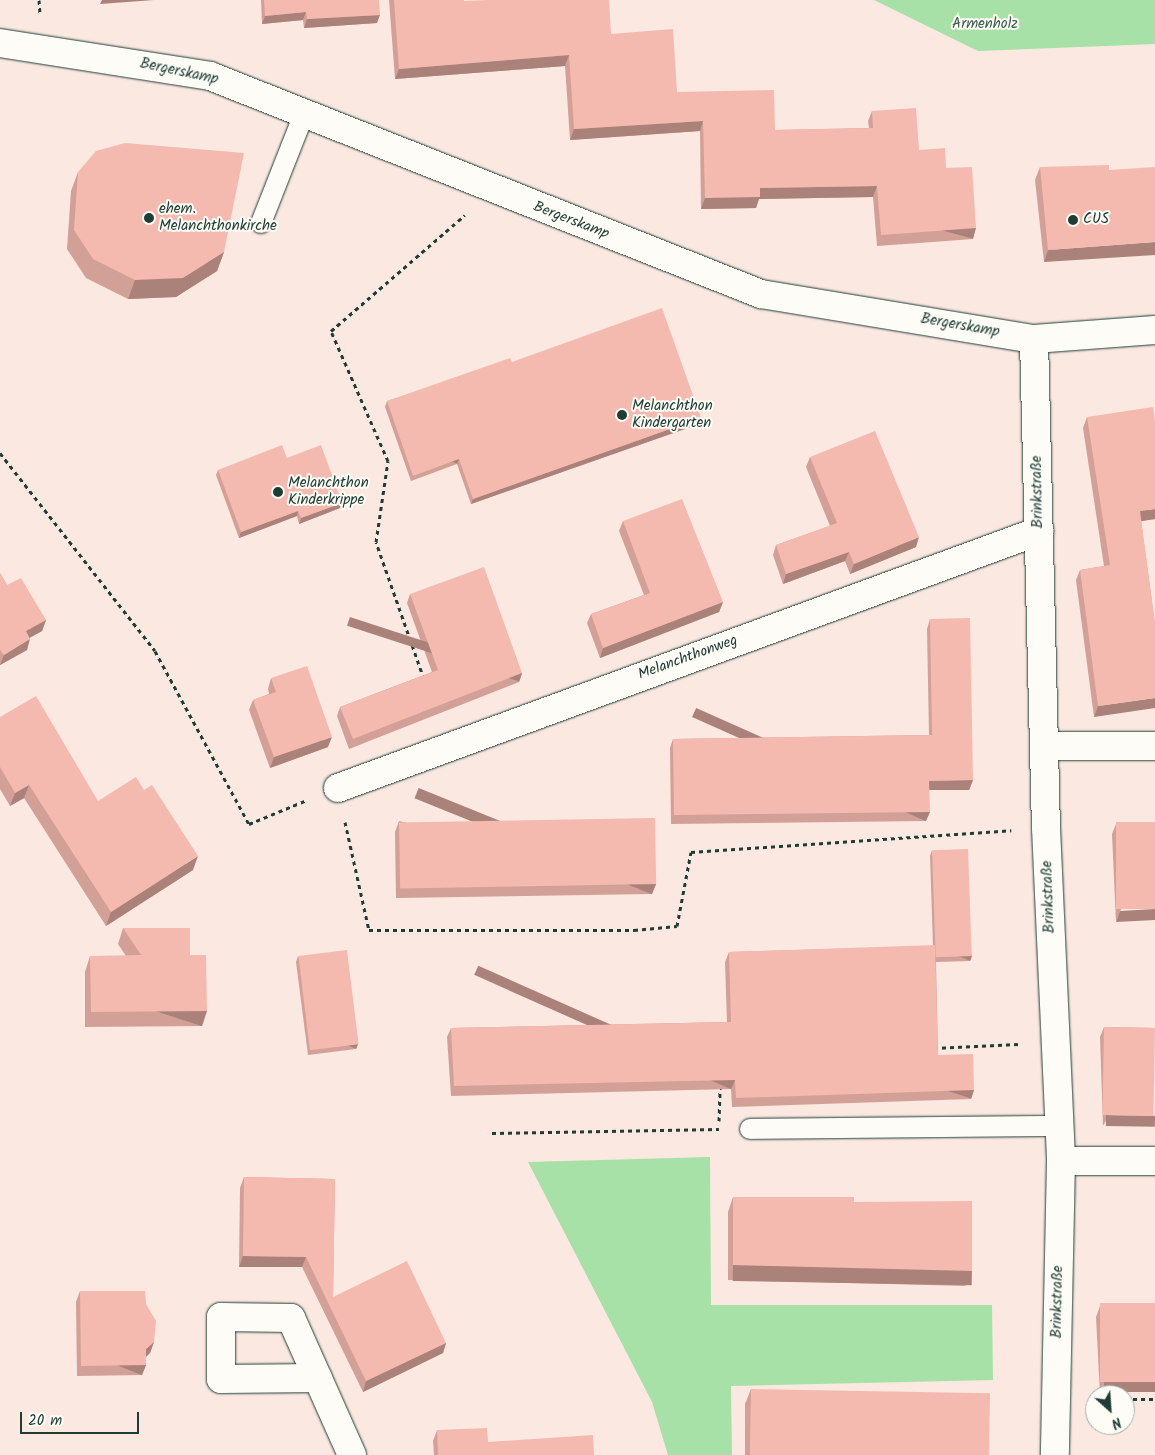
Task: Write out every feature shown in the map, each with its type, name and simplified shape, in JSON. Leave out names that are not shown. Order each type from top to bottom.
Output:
[{"type":"street","name":"Bergerskamp","points":[[0,42],[210,76],[493,191],[761,294],[1034,339],[1155,330]]},
{"type":"street","name":"Brinkstraße","points":[[1034,339],[1046,828],[1061,1161],[1055,1455]]},
{"type":"street","name":"Melanchthonweg","points":[[338,788],[1039,531]]},
{"type":"street","points":[[1044,746],[1155,746]]},
{"type":"street","points":[[1061,1161],[1155,1161]]},
{"type":"street","points":[[318,1378],[352,1455]]},
{"type":"lane","points":[[262,223],[304,114]]},
{"type":"lane","points":[[750,1129],[1060,1126]]},
{"type":"path","points":[[428,690],[376,542],[388,461],[330,330],[493,191]]},
{"type":"path","points":[[0,453],[155,651],[249,824],[338,788],[369,930],[634,930],[676,926],[691,852],[1046,828]]},
{"type":"path","points":[[927,1048],[1056,1043]]},
{"type":"path","points":[[492,1133],[719,1131],[720,1076]]},
{"type":"path","points":[[1135,1399],[1155,1399]]},
{"type":"green space","name":"Armenholz","points":[[874,0],[1155,0],[1155,44],[978,51]]},
{"type":"green space","points":[[710,1157],[711,1305],[992,1305],[993,1380],[731,1386],[732,1455],[668,1455],[652,1402],[528,1162]]},
{"type":"building","points":[[264,0],[379,0],[380,15],[307,19],[306,12],[265,16]]},
{"type":"building","points":[[394,0],[609,0],[611,34],[673,29],[677,92],[774,90],[775,130],[873,128],[872,111],[916,108],[919,150],[945,148],[946,168],[972,167],[976,228],[881,235],[877,186],[760,188],[760,197],[705,198],[703,121],[574,129],[569,55],[399,69]]},
{"type":"building","name":"ehem. Melanchthonkirche","points":[[125,143],[244,153],[224,252],[183,278],[135,280],[93,259],[74,230],[78,172],[96,151]]},
{"type":"building","points":[[1109,165],[1109,170],[1155,167],[1155,242],[1048,250],[1040,167]]},
{"type":"building","name":"Melanchthon Kindergarten","points":[[662,308],[701,418],[473,499],[459,459],[413,476],[387,401],[510,358],[512,362]]},
{"type":"building","points":[[1153,407],[1155,421],[1155,509],[1140,511],[1155,624],[1155,698],[1098,706],[1080,570],[1110,565],[1087,417]]},
{"type":"building","points":[[875,431],[919,537],[854,564],[849,552],[786,574],[776,545],[837,523],[810,457]]},
{"type":"building","name":"Melanchthon Kinderkrippe","points":[[282,445],[287,458],[321,445],[342,503],[301,518],[298,511],[241,532],[218,470]]},
{"type":"building","points":[[682,499],[723,602],[603,648],[591,614],[650,593],[623,521]]},
{"type":"building","points":[[484,567],[522,673],[353,739],[340,707],[438,670],[410,594]]},
{"type":"building","points":[[0,573],[7,585],[21,578],[46,620],[26,631],[30,639],[4,655],[0,650]]},
{"type":"building","points":[[970,618],[973,780],[929,781],[930,812],[674,815],[673,739],[932,735],[930,619]]},
{"type":"building","points":[[307,666],[332,737],[274,757],[253,700],[276,692],[271,678]]},
{"type":"building","points":[[36,696],[98,801],[136,777],[144,790],[152,785],[198,856],[111,912],[29,785],[15,793],[0,767],[0,717]]},
{"type":"building","points":[[655,818],[656,884],[400,888],[399,822]]},
{"type":"building","points":[[1116,822],[1155,822],[1155,909],[1116,909]]},
{"type":"building","points":[[968,849],[972,956],[936,957],[932,850]]},
{"type":"building","points":[[123,928],[190,928],[190,955],[206,955],[207,1011],[91,1012],[90,956],[141,955]]},
{"type":"building","points":[[935,945],[938,1055],[973,1054],[974,1090],[736,1098],[735,1080],[454,1086],[451,1028],[731,1022],[729,952]]},
{"type":"building","points":[[347,950],[359,1044],[310,1050],[298,956]]},
{"type":"building","points":[[1104,1027],[1155,1028],[1153,1116],[1102,1115]]},
{"type":"building","points":[[244,1177],[335,1179],[333,1297],[407,1261],[446,1343],[366,1381],[306,1257],[243,1256]]},
{"type":"building","points":[[733,1197],[854,1197],[854,1202],[972,1201],[972,1271],[733,1265]]},
{"type":"building","points":[[80,1291],[145,1291],[146,1304],[156,1321],[154,1342],[146,1349],[146,1365],[81,1366]]},
{"type":"building","points":[[1100,1303],[1155,1303],[1155,1382],[1100,1382]]},
{"type":"building","points":[[751,1389],[990,1393],[989,1455],[750,1455]]},
{"type":"building","points":[[487,1428],[488,1442],[593,1435],[594,1455],[438,1455],[437,1430]]},
{"type":"place","name":"ehem. Melanchthonkirche","points":[[149,218]]},
{"type":"place","name":"CUS","points":[[1073,220]]},
{"type":"place","name":"Melanchthon Kindergarten","points":[[622,415]]},
{"type":"place","name":"Melanchthon Kinderkrippe","points":[[278,492]]}]
